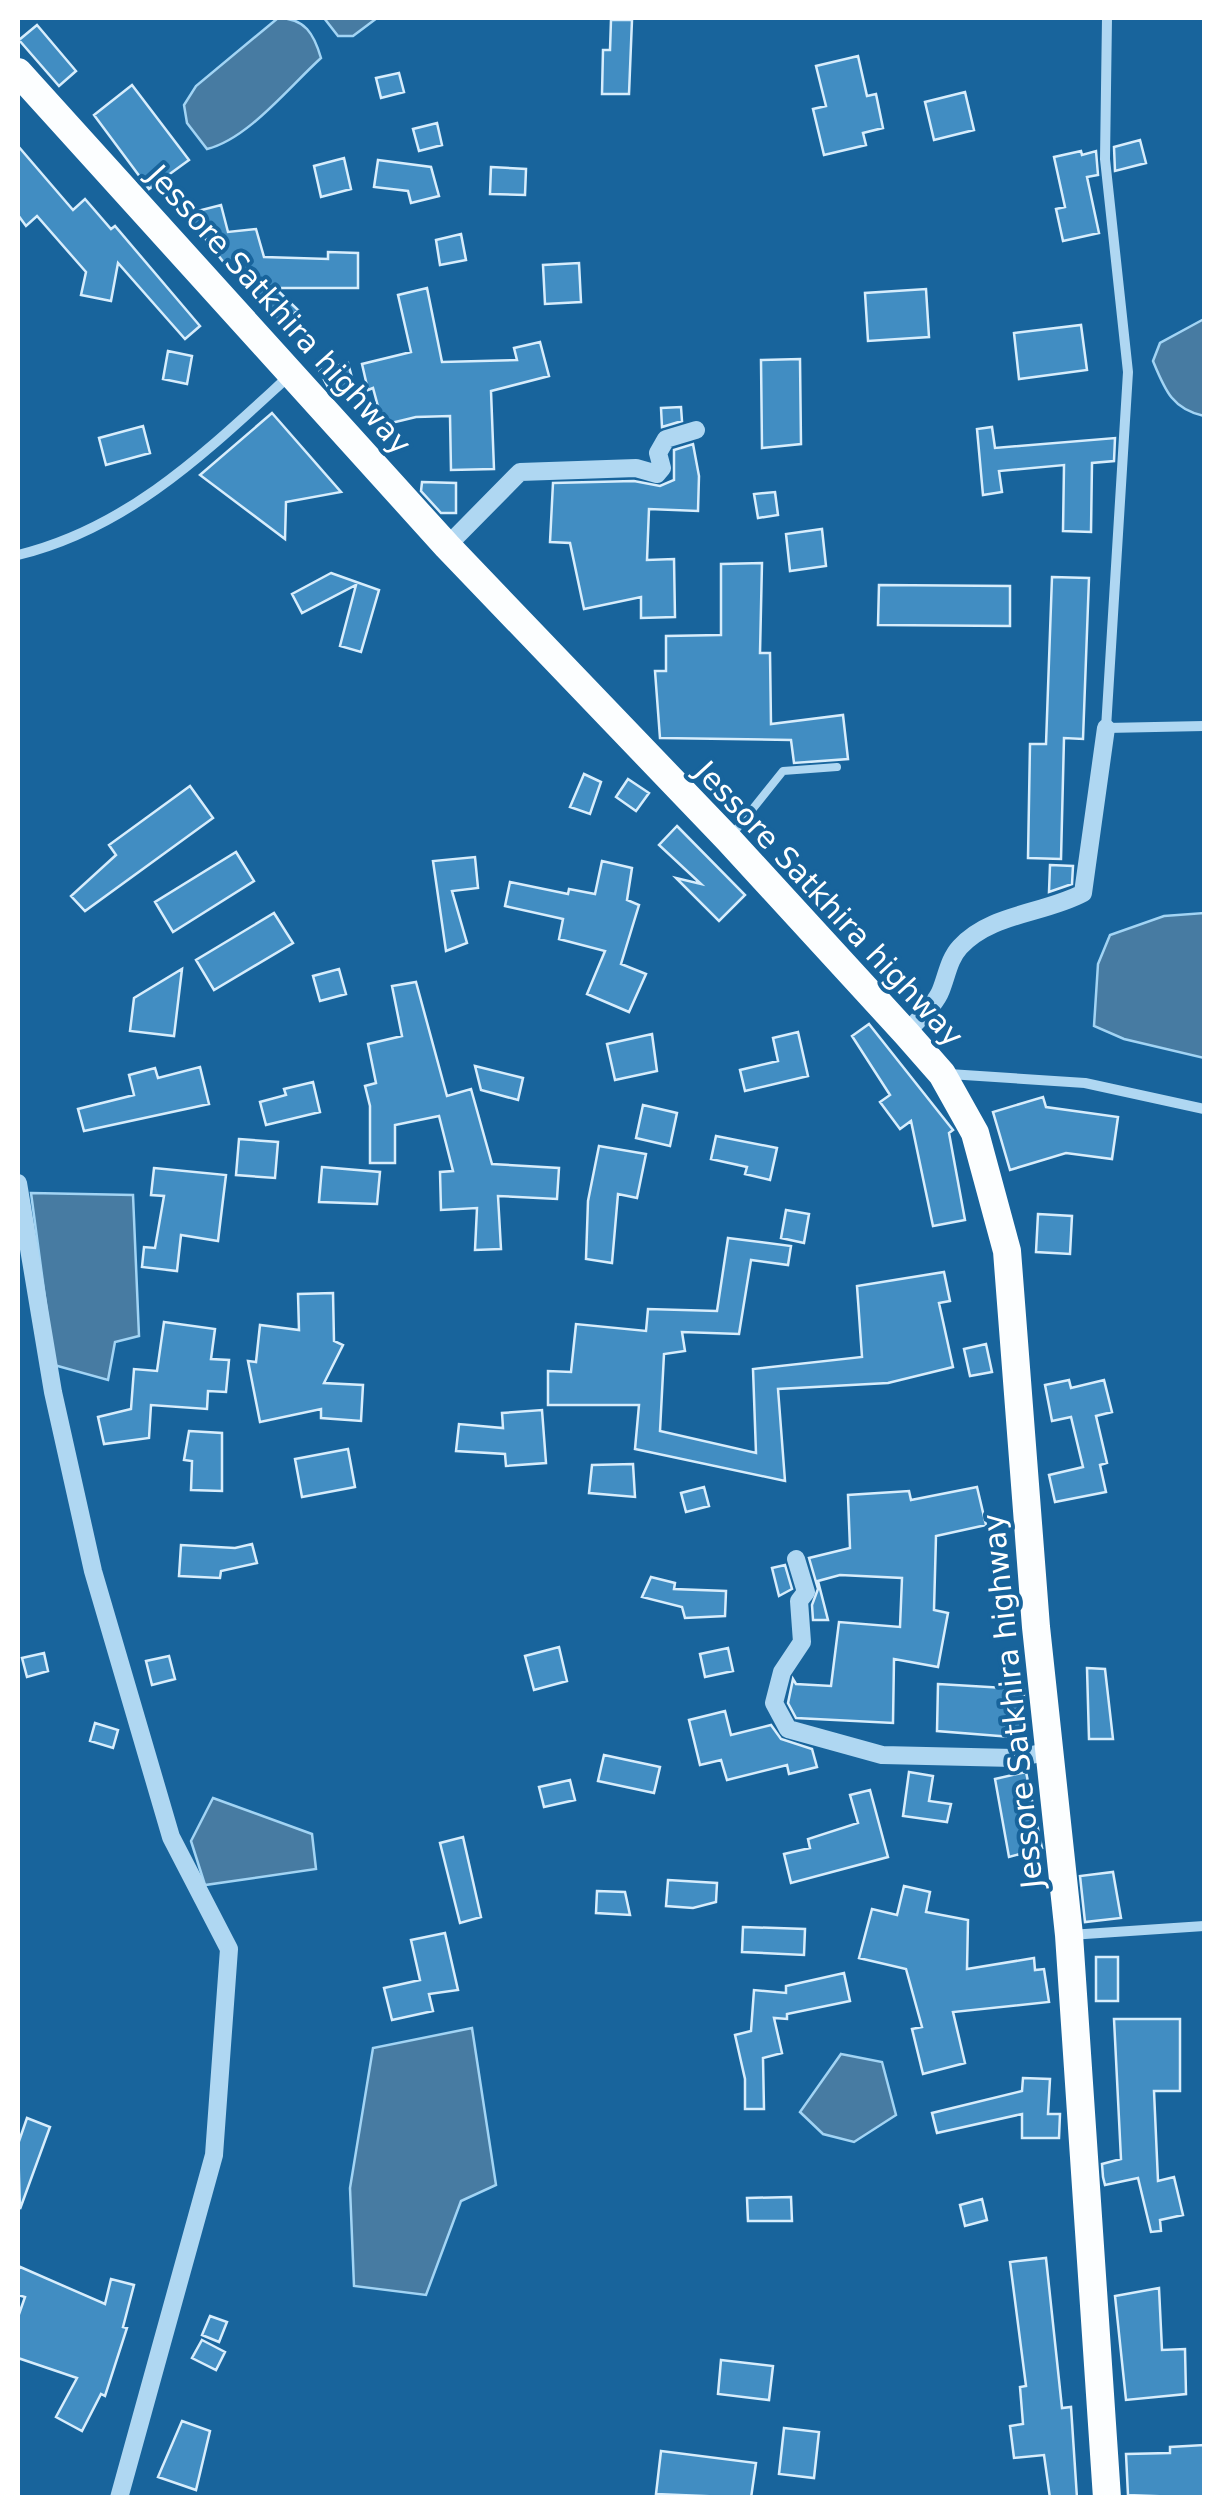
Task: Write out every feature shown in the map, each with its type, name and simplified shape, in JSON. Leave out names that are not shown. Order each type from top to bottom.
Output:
[{"type":"highway","name":"Jessore Satkhira highway","points":[[18,72],[447,546],[728,839],[906,1033],[942,1074],[975,1133],[1006,1251],[1048,1752],[1069,1936],[1107,2498]]},
{"type":"street","points":[[906,1033],[940,994],[948,966],[961,945],[997,921],[1026,917],[1083,893],[1106,728],[1128,372],[1106,159],[1106,18]]},
{"type":"street","points":[[18,556],[64,544],[180,476],[293,372]]},
{"type":"street","points":[[447,546],[520,472],[636,468],[657,474],[662,468],[658,454],[666,439],[696,430]]},
{"type":"street","points":[[1106,728],[1204,726]]},
{"type":"street","points":[[942,1074],[1085,1083],[1204,1109]]},
{"type":"street","points":[[18,1183],[52,1392],[93,1571],[171,1837],[229,1948],[214,2155],[119,2498]]},
{"type":"street","points":[[796,1559],[806,1592],[799,1601],[802,1642],[782,1672],[774,1703],[788,1729],[882,1754],[1014,1758],[1048,1752]]},
{"type":"street","points":[[1069,1936],[1204,1926]]},
{"type":"lane","points":[[728,839],[783,771],[838,767]]},
{"type":"water","points":[[278,18],[302,24],[321,58],[238,135],[207,149],[187,123],[184,105],[196,86]]},
{"type":"water","points":[[324,18],[377,18],[353,36],[338,36]]},
{"type":"water","points":[[1204,319],[1204,416],[1184,409],[1171,397],[1153,361],[1160,343]]},
{"type":"water","points":[[1204,913],[1204,1058],[1124,1039],[1094,1026],[1098,964],[1110,935],[1164,916]]},
{"type":"water","points":[[31,1193],[133,1195],[139,1336],[115,1342],[108,1380],[54,1365]]},
{"type":"water","points":[[213,1798],[312,1834],[316,1869],[205,1885],[191,1841]]},
{"type":"water","points":[[472,2028],[496,2185],[461,2201],[426,2295],[354,2286],[350,2188],[373,2048]]},
{"type":"water","points":[[841,2054],[882,2062],[896,2115],[854,2142],[823,2134],[800,2112]]},
{"type":"building","points":[[611,20],[632,20],[629,94],[602,94],[603,50],[610,50]]},
{"type":"building","points":[[37,25],[76,71],[59,86],[19,40]]},
{"type":"building","points":[[858,56],[867,96],[876,94],[883,128],[863,133],[866,145],[824,155],[813,109],[826,106],[816,66]]},
{"type":"building","points":[[399,73],[404,92],[381,98],[376,78]]},
{"type":"building","points":[[132,85],[189,160],[149,189],[94,115]]},
{"type":"building","points":[[965,92],[974,130],[934,140],[925,102]]},
{"type":"building","points":[[437,123],[442,145],[419,151],[413,129]]},
{"type":"building","points":[[1140,140],[1146,163],[1115,171],[1114,147]]},
{"type":"building","points":[[18,146],[73,210],[85,199],[111,229],[115,226],[200,326],[185,339],[118,263],[111,301],[81,295],[86,272],[37,216],[26,226],[18,215]]},
{"type":"building","points":[[1081,151],[1082,155],[1096,151],[1098,175],[1087,177],[1099,233],[1063,241],[1056,209],[1065,207],[1054,157]]},
{"type":"building","points":[[344,158],[351,189],[321,197],[314,166]]},
{"type":"building","points":[[378,160],[431,167],[439,196],[411,203],[408,191],[374,187]]},
{"type":"building","points":[[491,167],[526,169],[525,195],[490,194]]},
{"type":"building","points":[[221,205],[228,232],[256,229],[264,257],[328,259],[328,252],[358,253],[358,288],[275,288],[298,310],[284,324],[247,288],[243,270],[232,273],[186,214]]},
{"type":"building","points":[[461,234],[466,260],[440,265],[436,240]]},
{"type":"building","points":[[579,263],[581,302],[545,304],[543,265]]},
{"type":"building","points":[[427,288],[442,362],[517,360],[514,348],[540,342],[549,376],[491,391],[494,469],[451,470],[450,416],[416,417],[383,425],[373,388],[368,390],[362,364],[411,352],[398,295]]},
{"type":"building","points":[[926,289],[929,337],[868,341],[865,293]]},
{"type":"building","points":[[1081,325],[1087,370],[1019,379],[1014,333]]},
{"type":"building","points":[[168,351],[192,356],[187,384],[163,379]]},
{"type":"building","points":[[800,359],[801,444],[762,448],[761,360]]},
{"type":"building","points":[[348,363],[354,385],[330,391],[319,370]]},
{"type":"building","points":[[681,407],[682,421],[662,427],[661,408]]},
{"type":"building","points":[[272,413],[341,492],[286,502],[285,539],[200,475]]},
{"type":"building","points":[[143,426],[150,453],[106,465],[99,438]]},
{"type":"building","points":[[992,427],[995,448],[1115,438],[1114,461],[1092,463],[1091,532],[1063,531],[1064,465],[999,471],[1002,492],[983,495],[977,429]]},
{"type":"building","points":[[693,444],[699,476],[698,511],[649,509],[647,560],[674,559],[675,617],[641,618],[641,597],[584,609],[570,543],[550,542],[553,483],[634,481],[660,486],[674,480],[674,450]]},
{"type":"building","points":[[422,482],[456,483],[456,513],[441,513],[421,491]]},
{"type":"building","points":[[775,492],[778,515],[758,518],[754,494]]},
{"type":"building","points":[[822,529],[826,566],[790,571],[786,534]]},
{"type":"building","points":[[762,563],[760,653],[770,653],[771,724],[843,715],[848,759],[794,763],[791,740],[660,738],[655,671],[666,671],[666,636],[721,635],[721,564]]},
{"type":"building","points":[[331,573],[379,590],[361,652],[340,646],[356,585],[302,613],[292,594]]},
{"type":"building","points":[[1052,577],[1089,578],[1083,739],[1064,738],[1061,859],[1028,858],[1030,744],[1046,744]]},
{"type":"building","points":[[879,585],[1010,586],[1010,626],[878,625]]},
{"type":"building","points":[[584,774],[601,782],[590,814],[570,807]]},
{"type":"building","points":[[628,779],[649,793],[636,811],[616,797]]},
{"type":"building","points":[[190,786],[213,818],[85,911],[71,896],[116,855],[109,845]]},
{"type":"building","points":[[677,826],[745,895],[719,921],[676,878],[701,884],[659,845]]},
{"type":"building","points":[[236,852],[254,881],[173,932],[155,902]]},
{"type":"building","points":[[475,857],[478,888],[452,891],[467,943],[446,951],[433,861]]},
{"type":"building","points":[[602,861],[632,868],[627,900],[639,905],[621,964],[646,974],[629,1012],[587,994],[605,951],[559,939],[563,919],[505,906],[510,882],[568,894],[569,889],[595,894]]},
{"type":"building","points":[[1050,865],[1073,866],[1072,884],[1049,892]]},
{"type":"building","points":[[274,913],[293,943],[214,990],[196,960]]},
{"type":"building","points":[[182,969],[174,1036],[130,1031],[134,998]]},
{"type":"building","points":[[339,969],[346,994],[320,1001],[313,976]]},
{"type":"building","points":[[416,982],[447,1096],[471,1089],[492,1164],[559,1168],[557,1199],[498,1196],[501,1249],[475,1250],[477,1208],[441,1210],[440,1172],[453,1171],[439,1116],[395,1125],[395,1163],[370,1163],[370,1106],[365,1086],[376,1083],[368,1044],[402,1036],[392,986]]},
{"type":"building","points":[[869,1024],[953,1130],[949,1133],[965,1220],[933,1226],[911,1121],[900,1129],[880,1102],[890,1095],[852,1036]]},
{"type":"building","points":[[798,1032],[808,1076],[745,1091],[740,1070],[778,1061],[773,1038]]},
{"type":"building","points":[[652,1034],[657,1071],[615,1080],[607,1044]]},
{"type":"building","points":[[475,1066],[523,1078],[518,1100],[481,1090]]},
{"type":"building","points":[[200,1067],[209,1104],[84,1131],[78,1109],[134,1095],[129,1075],[155,1068],[158,1078]]},
{"type":"building","points":[[313,1082],[320,1112],[266,1125],[260,1102],[286,1095],[284,1089]]},
{"type":"building","points":[[1043,1097],[1046,1107],[1118,1117],[1112,1159],[1066,1153],[1010,1170],[993,1112]]},
{"type":"building","points":[[643,1105],[677,1113],[670,1146],[636,1138]]},
{"type":"building","points":[[716,1136],[777,1148],[770,1180],[745,1174],[747,1167],[711,1159]]},
{"type":"building","points":[[239,1139],[278,1142],[275,1178],[236,1175]]},
{"type":"building","points":[[599,1146],[646,1154],[637,1198],[618,1194],[612,1263],[586,1259],[588,1201]]},
{"type":"building","points":[[322,1167],[380,1172],[377,1204],[319,1202]]},
{"type":"building","points":[[154,1168],[226,1175],[218,1241],[181,1235],[177,1271],[142,1267],[144,1247],[155,1248],[164,1196],[151,1195]]},
{"type":"building","points":[[786,1210],[809,1214],[804,1243],[781,1238]]},
{"type":"building","points":[[1038,1214],[1072,1216],[1070,1254],[1036,1252]]},
{"type":"building","points":[[728,1238],[791,1246],[788,1265],[751,1260],[739,1334],[682,1332],[685,1351],[664,1354],[660,1431],[756,1453],[753,1369],[862,1357],[857,1286],[944,1272],[950,1301],[939,1303],[953,1367],[888,1383],[778,1389],[785,1481],[635,1449],[639,1405],[548,1405],[548,1371],[571,1372],[576,1324],[646,1331],[648,1309],[717,1311]]},
{"type":"building","points":[[333,1293],[334,1341],[343,1345],[324,1383],[363,1385],[361,1421],[321,1418],[321,1409],[260,1422],[248,1361],[256,1362],[260,1325],[299,1330],[298,1294]]},
{"type":"building","points":[[164,1322],[215,1329],[211,1359],[229,1360],[226,1392],[208,1391],[207,1409],[151,1405],[149,1438],[104,1444],[98,1417],[131,1409],[134,1369],[157,1371]]},
{"type":"building","points":[[986,1344],[992,1372],[970,1376],[964,1349]]},
{"type":"building","points":[[1069,1380],[1071,1388],[1104,1380],[1112,1412],[1096,1416],[1107,1463],[1100,1465],[1106,1492],[1055,1502],[1049,1475],[1083,1467],[1071,1417],[1052,1421],[1045,1385]]},
{"type":"building","points":[[542,1410],[546,1463],[506,1466],[505,1454],[456,1451],[459,1424],[503,1428],[502,1413]]},
{"type":"building","points":[[189,1431],[222,1433],[222,1491],[191,1490],[192,1461],[184,1460]]},
{"type":"building","points":[[348,1449],[355,1487],[302,1497],[295,1459]]},
{"type":"building","points":[[633,1464],[635,1497],[589,1493],[592,1465]]},
{"type":"building","points":[[704,1487],[709,1506],[686,1512],[681,1493]]},
{"type":"building","points":[[977,1487],[986,1525],[936,1536],[934,1610],[948,1613],[938,1667],[894,1659],[893,1723],[796,1718],[788,1703],[793,1679],[796,1684],[831,1686],[839,1622],[900,1627],[902,1578],[840,1575],[818,1581],[828,1620],[813,1620],[812,1605],[818,1589],[809,1558],[850,1548],[848,1495],[909,1491],[911,1500]]},
{"type":"building","points":[[252,1544],[257,1563],[221,1571],[220,1578],[179,1576],[181,1545],[235,1548]]},
{"type":"building","points":[[785,1565],[792,1589],[779,1596],[772,1568]]},
{"type":"building","points":[[651,1577],[675,1583],[674,1589],[726,1591],[725,1616],[685,1618],[682,1607],[642,1597]]},
{"type":"building","points":[[559,1647],[567,1681],[534,1690],[525,1656]]},
{"type":"building","points":[[728,1648],[733,1671],[705,1677],[700,1654]]},
{"type":"building","points":[[44,1653],[48,1671],[27,1677],[22,1658]]},
{"type":"building","points":[[169,1656],[175,1679],[152,1685],[146,1661]]},
{"type":"building","points":[[1087,1668],[1105,1669],[1113,1739],[1089,1739]]},
{"type":"building","points":[[938,1684],[1024,1689],[1023,1738],[937,1731]]},
{"type":"building","points":[[725,1711],[731,1735],[771,1725],[781,1739],[812,1749],[817,1767],[789,1774],[787,1765],[727,1780],[721,1760],[700,1765],[689,1720]]},
{"type":"building","points":[[95,1723],[118,1730],[113,1748],[90,1741]]},
{"type":"building","points":[[604,1755],[660,1767],[654,1793],[598,1781]]},
{"type":"building","points":[[909,1772],[933,1776],[929,1801],[951,1804],[947,1822],[903,1816]]},
{"type":"building","points":[[1026,1772],[1042,1848],[1009,1857],[995,1779]]},
{"type":"building","points":[[570,1780],[575,1800],[544,1807],[539,1787]]},
{"type":"building","points":[[870,1790],[888,1857],[791,1883],[784,1854],[810,1848],[808,1839],[858,1823],[850,1795]]},
{"type":"building","points":[[463,1837],[481,1917],[460,1923],[440,1843]]},
{"type":"building","points":[[1113,1872],[1121,1918],[1085,1922],[1080,1876]]},
{"type":"building","points":[[668,1880],[717,1883],[716,1902],[693,1908],[666,1906]]},
{"type":"building","points":[[904,1886],[930,1892],[926,1912],[968,1920],[967,1969],[1034,1958],[1035,1970],[1044,1969],[1049,2002],[953,2012],[965,2063],[923,2074],[912,2029],[922,2027],[906,1969],[859,1958],[872,1909],[897,1915]]},
{"type":"building","points":[[597,1891],[625,1892],[630,1915],[596,1913]]},
{"type":"building","points":[[743,1927],[805,1929],[804,1955],[742,1952]]},
{"type":"building","points":[[445,1933],[458,1990],[429,1994],[433,2011],[392,2020],[384,1988],[420,1980],[411,1940]]},
{"type":"building","points":[[1096,1957],[1118,1957],[1118,2001],[1096,2001]]},
{"type":"building","points":[[844,1973],[850,2001],[787,2014],[787,2019],[774,2018],[782,2053],[763,2058],[764,2109],[745,2109],[745,2079],[735,2035],[751,2031],[754,1990],[786,1993],[786,1986]]},
{"type":"building","points":[[1114,2019],[1180,2019],[1180,2091],[1154,2091],[1158,2181],[1174,2177],[1183,2215],[1160,2220],[1161,2231],[1151,2232],[1138,2178],[1105,2185],[1103,2177],[1102,2164],[1121,2159]]},
{"type":"building","points":[[1023,2078],[1050,2079],[1048,2114],[1060,2114],[1059,2138],[1022,2138],[1022,2114],[937,2133],[932,2113],[1022,2091]]},
{"type":"building","points":[[27,2118],[50,2127],[20,2209],[18,2144]]},
{"type":"building","points":[[791,2197],[792,2221],[748,2221],[747,2198]]},
{"type":"building","points":[[982,2199],[987,2220],[965,2226],[960,2205]]},
{"type":"building","points":[[1046,2258],[1062,2408],[1071,2407],[1077,2498],[1050,2498],[1044,2455],[1014,2458],[1010,2426],[1023,2424],[1020,2387],[1026,2386],[1010,2262]]},
{"type":"building","points":[[18,2266],[105,2304],[111,2279],[134,2285],[123,2327],[127,2328],[105,2396],[101,2394],[82,2431],[56,2417],[77,2378],[18,2358],[18,2317],[25,2297],[18,2295]]},
{"type":"building","points":[[1159,2288],[1162,2350],[1185,2349],[1186,2394],[1126,2400],[1115,2296]]},
{"type":"building","points":[[210,2316],[227,2322],[219,2342],[202,2335]]},
{"type":"building","points":[[202,2340],[225,2352],[216,2370],[192,2358]]},
{"type":"building","points":[[721,2360],[773,2366],[769,2400],[718,2394]]},
{"type":"building","points":[[182,2421],[210,2431],[196,2490],[158,2477]]},
{"type":"building","points":[[784,2428],[819,2432],[814,2478],[779,2474]]},
{"type":"building","points":[[1204,2445],[1204,2498],[1128,2495],[1126,2454],[1170,2453],[1170,2447]]},
{"type":"building","points":[[661,2451],[756,2463],[751,2498],[656,2494]]}]
